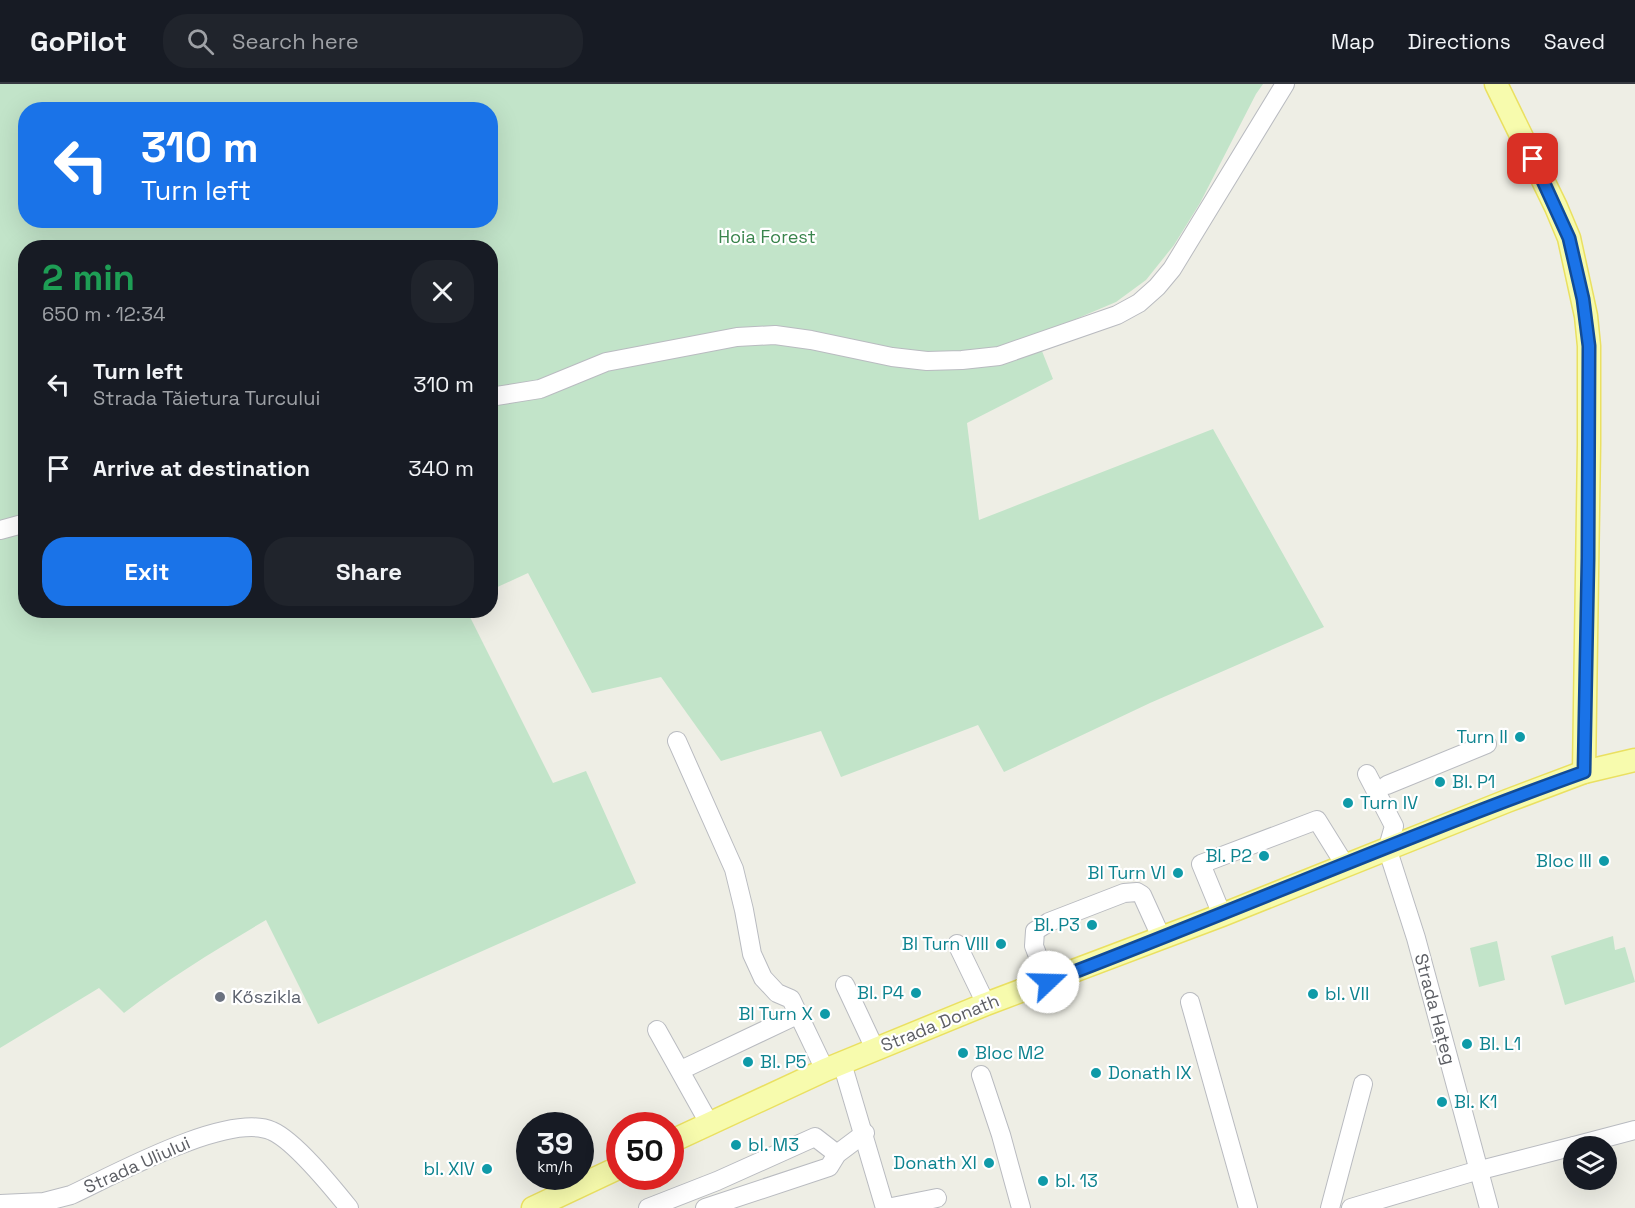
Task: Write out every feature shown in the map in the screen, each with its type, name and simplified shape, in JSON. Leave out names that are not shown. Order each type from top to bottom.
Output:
[{"type":"main road","points":[[1496,84],[1569,238],[1586,316],[1589,346],[1589,455],[1584,772]]},
{"type":"main road","name":"Strada Donath","points":[[684,1135],[834,1066],[986,1004],[1162,939],[1584,772],[1635,760]]},
{"type":"main road","points":[[533,1208],[606,1174]]},
{"type":"street","points":[[498,396],[540,388],[606,362],[737,337],[775,335],[812,340],[891,357],[927,361],[962,360],[999,356],[1117,315],[1139,303],[1158,287],[1172,269],[1285,84]]},
{"type":"street","points":[[0,530],[18,525]]},
{"type":"street","points":[[677,741],[734,869],[752,954],[763,978],[777,993],[792,999],[799,1014],[834,1066],[865,1133],[886,1208],[937,1198]]},
{"type":"street","points":[[1387,785],[1487,744]]},
{"type":"street","points":[[1367,774],[1394,826],[1388,848]]},
{"type":"street","points":[[1222,915],[1201,864],[1317,820],[1345,865]]},
{"type":"street","name":"Strada Hațeg","points":[[1388,848],[1420,951],[1490,1208]]},
{"type":"street","points":[[1048,982],[1034,946],[1035,931],[1049,922],[1113,897],[1131,892],[1142,895],[1162,939]]},
{"type":"street","points":[[957,944],[986,1004]]},
{"type":"street","points":[[844,985],[874,1049]]},
{"type":"street","points":[[1190,1002],[1248,1208]]},
{"type":"street","points":[[681,1070],[799,1014]]},
{"type":"street","points":[[657,1030],[710,1123]]},
{"type":"street","points":[[981,1075],[1001,1135],[1021,1208]]},
{"type":"street","points":[[1330,1208],[1363,1084]]},
{"type":"street","name":"Strada Uliului","points":[[0,1204],[58,1199],[71,1195],[171,1147],[202,1137],[254,1127],[273,1131],[282,1137],[310,1164],[349,1208]]},
{"type":"street","points":[[1612,1136],[1635,1130]]},
{"type":"street","points":[[705,1208],[829,1167],[837,1154],[865,1133]]},
{"type":"street","points":[[648,1208],[717,1181],[815,1137],[837,1154]]},
{"type":"street","points":[[1351,1208],[1563,1149]]},
{"type":"green space","name":"Hoia Forest","points":[[0,84],[1263,84],[1200,203],[1174,245],[1146,280],[1116,302],[1064,324],[1040,346],[1053,379],[967,423],[979,520],[1213,429],[1324,627],[1150,703],[1004,772],[978,725],[841,777],[821,731],[721,761],[661,677],[592,693],[528,573],[498,587],[498,240],[18,240],[18,618],[470,618],[553,783],[586,771],[636,883],[318,1024],[266,920],[211,953],[124,1013],[99,988],[0,1048]]},
{"type":"green space","points":[[1613,936],[1615,950],[1625,947],[1635,982],[1565,1005],[1551,956]]},
{"type":"green space","points":[[1497,941],[1505,980],[1479,987],[1470,948]]},
{"type":"place","name":"Turn II","points":[[1520,737]]},
{"type":"place","name":"Bl. P1","points":[[1440,782]]},
{"type":"place","name":"Turn IV","points":[[1348,803]]},
{"type":"place","name":"Bl. P2","points":[[1264,856]]},
{"type":"place","name":"Bloc III","points":[[1604,861]]},
{"type":"place","name":"Bl Turn VI","points":[[1178,873]]},
{"type":"place","name":"Bl. P3","points":[[1092,925]]},
{"type":"place","name":"Bl Turn VIII","points":[[1001,944]]},
{"type":"place","name":"Bl. P4","points":[[916,993]]},
{"type":"place","name":"bl. VII","points":[[1313,994]]},
{"type":"place","name":"Kőszikla","points":[[220,997]]},
{"type":"place","name":"Bl Turn X","points":[[825,1014]]},
{"type":"place","name":"Bl. L1","points":[[1467,1044]]},
{"type":"place","name":"Bloc M2","points":[[963,1053]]},
{"type":"place","name":"Bl. P5","points":[[748,1062]]},
{"type":"place","name":"Donath IX","points":[[1096,1073]]},
{"type":"place","name":"Bl. K1","points":[[1442,1102]]},
{"type":"place","name":"bl. M3","points":[[736,1145]]},
{"type":"place","name":"Donath XI","points":[[989,1163]]},
{"type":"place","name":"bl. XIV","points":[[487,1169]]},
{"type":"place","name":"bl. 13","points":[[1043,1181]]},
{"type":"route","points":[[1048,982],[1584,772],[1589,346],[1583,299],[1569,238],[1533,159]]}]
